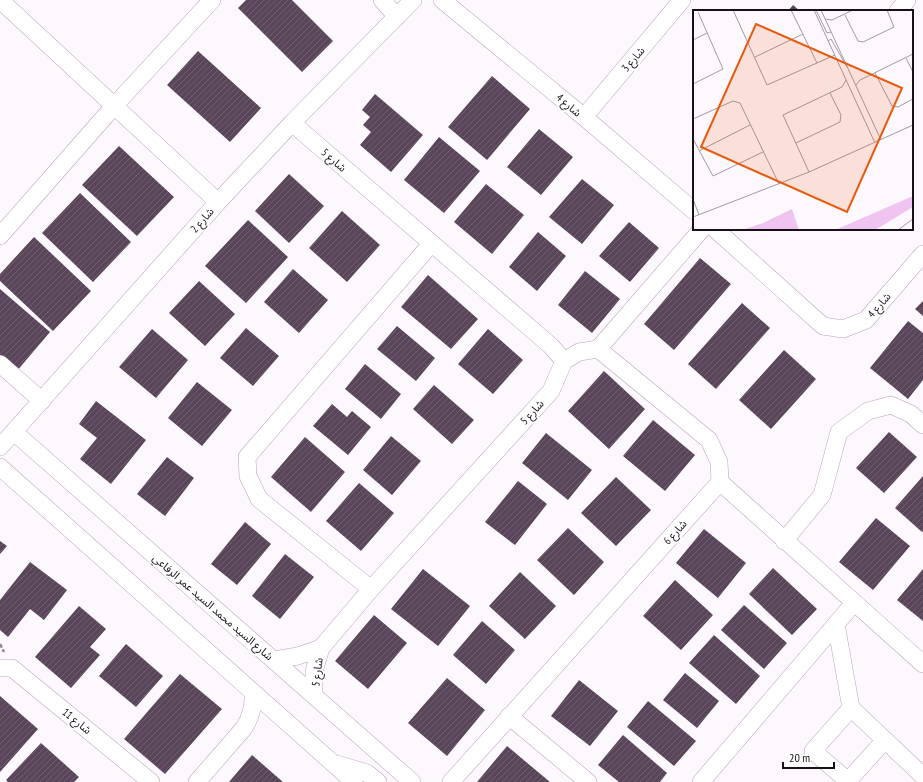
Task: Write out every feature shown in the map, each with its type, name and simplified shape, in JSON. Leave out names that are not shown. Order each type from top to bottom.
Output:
[{"type":"street","points":[[0,0],[218,202]]},
{"type":"street","points":[[0,236],[115,106],[212,0]]},
{"type":"street","points":[[382,0],[397,17]]},
{"type":"street","name":"شارع 2","points":[[0,447],[218,202],[292,123],[413,0]]},
{"type":"street","name":"شارع 4","points":[[442,0],[693,211]]},
{"type":"street","name":"شارع 3","points":[[584,118],[682,0]]},
{"type":"street","points":[[899,10],[907,0]]},
{"type":"street","name":"شارع 5","points":[[292,123],[551,346],[564,361],[551,392],[371,589],[320,648],[314,671],[314,696]]},
{"type":"street","points":[[564,361],[579,352],[598,349],[711,230]]},
{"type":"street","name":"شارع 4","points":[[713,230],[823,326],[843,330],[866,320],[923,254]]},
{"type":"street","points":[[371,589],[259,498],[248,476],[247,457],[431,244]]},
{"type":"street","points":[[598,349],[709,440],[719,462],[720,482],[784,541],[923,664]]},
{"type":"street","points":[[0,364],[42,401]]},
{"type":"street","points":[[784,541],[822,495],[839,432],[868,411],[891,405],[911,414],[923,425]]},
{"type":"street","name":"شارع السيد محمد السيد عمر الرفاعي","points":[[14,432],[412,782]]},
{"type":"street","points":[[0,467],[354,782]]},
{"type":"street","name":"شارع 6","points":[[451,782],[720,482]]},
{"type":"street","points":[[701,782],[854,603]]},
{"type":"street","points":[[836,624],[851,708],[923,777],[920,782]]},
{"type":"street","name":"شارع 5","points":[[274,660],[298,656],[320,648]]},
{"type":"street","name":"شارع 11","points":[[0,668],[12,668],[151,782]]},
{"type":"street","points":[[197,782],[244,728],[249,720],[254,702],[253,692]]},
{"type":"street","points":[[851,708],[813,751],[848,782],[885,740]]},
{"type":"street","points":[[509,716],[588,782]]},
{"type":"street","points":[[244,728],[262,720],[282,718]]},
{"type":"street","points":[[331,762],[367,773],[378,782]]},
{"type":"building","points":[[246,0],[292,0],[333,41],[302,72],[238,8]]},
{"type":"building","points":[[793,5],[799,10],[789,10]]},
{"type":"building","points":[[198,51],[261,108],[230,142],[167,85]]},
{"type":"building","points":[[492,76],[530,109],[487,160],[448,127]]},
{"type":"building","points":[[375,94],[423,135],[391,172],[360,145],[371,132],[363,125],[370,117],[362,110]]},
{"type":"building","points":[[539,129],[573,157],[541,195],[507,167]]},
{"type":"building","points":[[439,137],[480,171],[444,213],[404,180]]},
{"type":"building","points":[[119,146],[174,197],[137,236],[82,185]]},
{"type":"building","points":[[289,174],[324,206],[289,243],[255,211]]},
{"type":"building","points":[[582,179],[614,205],[582,244],[549,217]]},
{"type":"building","points":[[486,184],[524,215],[492,254],[454,222]]},
{"type":"building","points":[[80,193],[131,242],[93,282],[42,233]]},
{"type":"building","points":[[342,211],[380,245],[347,282],[309,248]]},
{"type":"building","points":[[248,220],[288,257],[246,303],[205,266]]},
{"type":"building","points":[[629,222],[659,248],[630,282],[599,256]]},
{"type":"building","points":[[538,232],[566,256],[537,291],[509,267]]},
{"type":"building","points":[[34,237],[91,291],[53,331],[0,281],[0,274]]},
{"type":"building","points":[[700,258],[731,284],[674,350],[644,324]]},
{"type":"building","points":[[293,269],[328,300],[299,333],[264,302]]},
{"type":"building","points":[[585,271],[620,299],[592,333],[558,305]]},
{"type":"building","points":[[428,275],[478,319],[451,349],[401,307]]},
{"type":"building","points":[[199,281],[235,314],[205,346],[169,313]]},
{"type":"building","points":[[0,289],[50,332],[16,372],[0,358]]},
{"type":"building","points":[[923,301],[923,316],[915,309]]},
{"type":"building","points":[[742,303],[770,328],[716,389],[688,364]]},
{"type":"building","points":[[908,321],[923,333],[923,380],[908,399],[870,368]]},
{"type":"building","points":[[397,326],[435,358],[416,381],[377,349]]},
{"type":"building","points":[[246,328],[279,356],[253,386],[220,358]]},
{"type":"building","points":[[152,329],[188,360],[156,398],[119,367]]},
{"type":"building","points":[[488,329],[523,360],[493,394],[458,364]]},
{"type":"building","points":[[784,350],[816,379],[771,429],[739,400]]},
{"type":"building","points":[[365,364],[401,394],[381,419],[345,389]]},
{"type":"building","points":[[604,371],[645,409],[609,449],[568,411]]},
{"type":"building","points":[[197,382],[232,410],[202,446],[168,418]]},
{"type":"building","points":[[434,385],[474,420],[452,444],[413,409]]},
{"type":"building","points":[[96,401],[146,440],[111,484],[80,459],[97,438],[79,424]]},
{"type":"building","points":[[332,404],[347,417],[352,411],[371,427],[348,455],[313,426]]},
{"type":"building","points":[[653,420],[695,455],[665,491],[623,456]]},
{"type":"building","points":[[889,432],[917,457],[884,493],[856,468]]},
{"type":"building","points":[[546,433],[592,470],[568,500],[522,463]]},
{"type":"building","points":[[391,436],[421,461],[392,495],[363,470]]},
{"type":"building","points":[[305,437],[345,472],[311,512],[271,477]]},
{"type":"building","points":[[167,457],[194,478],[165,516],[137,494]]},
{"type":"building","points":[[923,476],[923,531],[922,532],[895,508]]},
{"type":"building","points":[[616,477],[651,510],[616,546],[581,513]]},
{"type":"building","points":[[518,481],[547,504],[515,545],[485,522]]},
{"type":"building","points":[[359,483],[394,513],[361,551],[326,521]]},
{"type":"building","points":[[876,518],[910,546],[873,590],[839,562]]},
{"type":"building","points":[[245,522],[271,544],[237,585],[211,564]]},
{"type":"building","points":[[568,528],[604,562],[574,595],[537,560]]},
{"type":"building","points":[[704,529],[746,563],[718,598],[676,563]]},
{"type":"building","points":[[0,541],[7,546],[0,554]]},
{"type":"building","points":[[285,554],[314,577],[280,619],[252,596]]},
{"type":"building","points":[[30,562],[67,590],[44,620],[30,609],[8,637],[0,630],[0,600]]},
{"type":"building","points":[[773,568],[817,609],[792,635],[749,594]]},
{"type":"building","points":[[423,569],[470,606],[438,646],[391,609]]},
{"type":"building","points":[[923,569],[923,621],[897,600]]},
{"type":"building","points":[[520,572],[556,606],[525,639],[489,606]]},
{"type":"building","points":[[675,580],[713,615],[681,650],[643,616]]},
{"type":"building","points":[[744,605],[787,643],[764,669],[721,630]]},
{"type":"building","points":[[79,606],[106,629],[90,647],[100,655],[71,688],[35,657]]},
{"type":"building","points":[[374,615],[407,643],[368,689],[335,661]]},
{"type":"building","points":[[482,621],[515,650],[486,684],[453,655]]},
{"type":"building","points":[[714,635],[760,676],[736,704],[689,663]]},
{"type":"building","points":[[126,644],[163,676],[136,707],[99,676]]},
{"type":"building","points":[[685,673],[719,701],[697,728],[663,700]]},
{"type":"building","points":[[180,674],[222,709],[165,774],[124,739]]},
{"type":"building","points":[[447,678],[485,710],[447,756],[408,723]]},
{"type":"building","points":[[579,680],[618,711],[590,746],[551,716]]},
{"type":"building","points":[[0,696],[38,729],[0,772]]},
{"type":"building","points":[[648,701],[696,741],[674,766],[627,727]]},
{"type":"building","points":[[623,735],[667,773],[660,782],[619,782],[598,765]]},
{"type":"building","points":[[41,743],[79,777],[74,782],[8,782],[6,780]]},
{"type":"building","points":[[507,746],[550,782],[477,782]]},
{"type":"building","points":[[252,755],[283,782],[229,782]]}]
